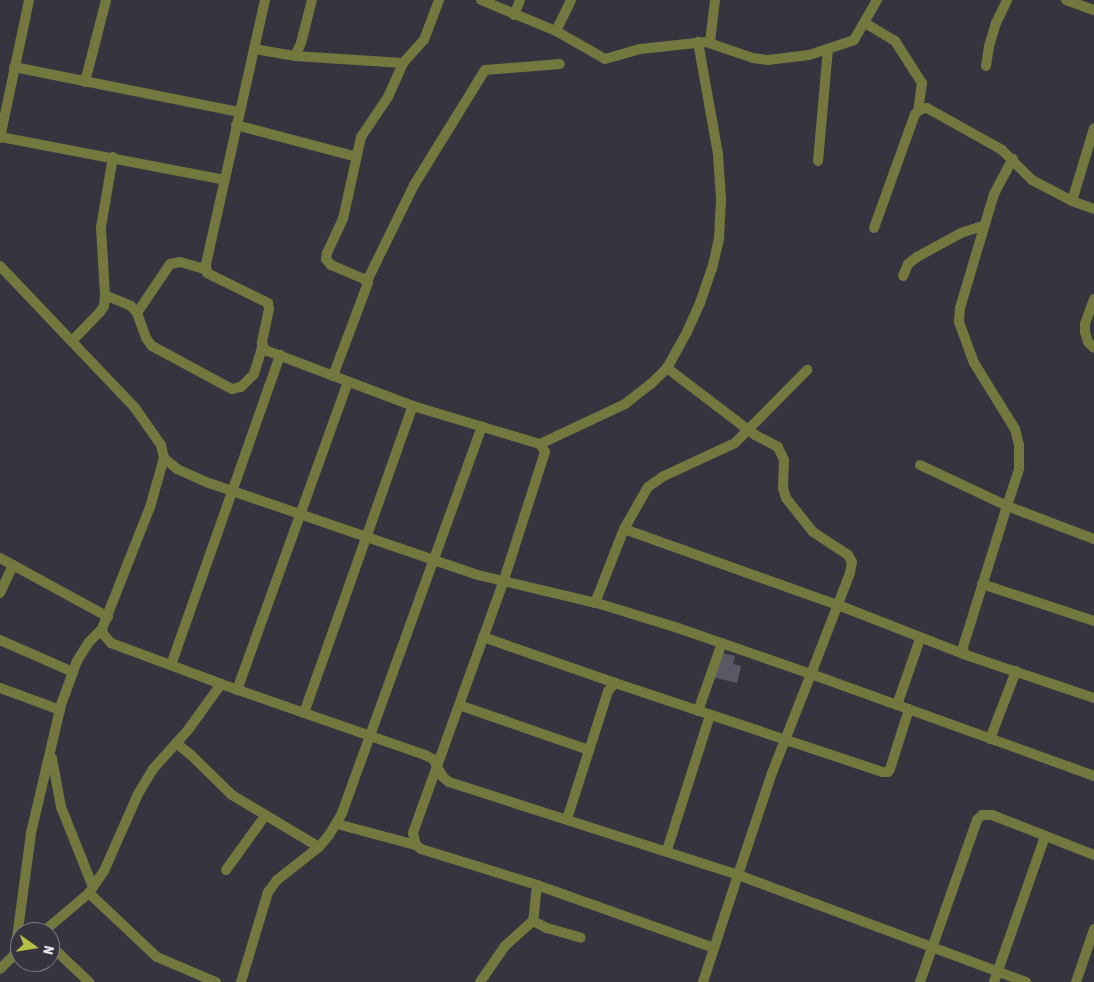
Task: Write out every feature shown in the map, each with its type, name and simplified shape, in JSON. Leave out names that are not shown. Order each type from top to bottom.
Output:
[{"type":"street","points":[[29,0],[0,137],[113,157],[225,180]]},
{"type":"street","points":[[85,82],[106,0]]},
{"type":"street","points":[[205,269],[265,0]]},
{"type":"street","points":[[295,56],[301,43],[312,0]]},
{"type":"street","points":[[367,280],[331,265],[326,259],[327,253],[343,219],[361,137],[388,97],[402,63],[424,40],[438,0]]},
{"type":"street","points":[[481,0],[556,31],[605,59],[640,49],[710,42],[753,58],[768,60],[787,59],[828,49],[854,40],[877,0]]},
{"type":"street","points":[[514,15],[520,0]]},
{"type":"street","points":[[556,31],[571,0]]},
{"type":"street","points":[[710,42],[715,0]]},
{"type":"street","points":[[986,66],[989,46],[996,23],[1007,0]]},
{"type":"street","points":[[1066,0],[1080,2],[1094,10]]},
{"type":"street","points":[[865,23],[895,41],[922,83],[918,111],[915,114],[874,228]]},
{"type":"street","points":[[262,347],[413,406],[540,444],[625,404],[651,384],[667,368],[687,332],[700,303],[712,269],[719,238],[721,199],[719,170],[698,42]]},
{"type":"street","points":[[254,49],[295,56],[402,63]]},
{"type":"street","points":[[818,161],[826,90],[828,49]]},
{"type":"street","points":[[333,376],[367,290],[367,280],[414,185],[485,70],[560,64]]},
{"type":"street","points":[[14,67],[239,112]]},
{"type":"street","points":[[918,111],[927,108],[1002,150],[1032,180],[1072,201],[1094,209]]},
{"type":"street","points":[[236,125],[357,157]]},
{"type":"street","points":[[1072,201],[1094,128]]},
{"type":"street","points":[[72,341],[100,312],[105,295],[100,240],[113,157]]},
{"type":"street","points":[[964,654],[964,642],[1019,468],[1020,445],[1015,429],[974,363],[959,322],[960,308],[994,194],[1012,159]]},
{"type":"street","points":[[903,276],[908,264],[917,256],[961,233],[984,225]]},
{"type":"street","points":[[105,295],[121,300],[131,306],[137,313],[146,338],[152,346],[232,389],[248,382],[254,374],[262,347],[269,309],[268,303],[210,275],[205,269],[180,262],[170,264],[137,313]]},
{"type":"street","points":[[1,270],[135,408],[161,445],[164,458],[146,516],[108,617],[102,629],[89,642],[73,672],[60,710],[31,833],[21,922]]},
{"type":"street","points":[[1094,298],[1085,332],[1088,342],[1094,348]]},
{"type":"street","points":[[171,665],[280,355]]},
{"type":"street","points":[[667,368],[755,435],[774,444],[782,452],[784,494],[806,526],[848,555],[852,567],[786,739],[703,982]]},
{"type":"street","points":[[595,603],[624,529],[648,488],[664,476],[735,443],[807,370]]},
{"type":"street","points":[[237,690],[348,382]]},
{"type":"street","points":[[304,713],[413,406]]},
{"type":"street","points":[[241,982],[268,892],[277,880],[318,847],[337,824],[482,427]]},
{"type":"street","points":[[540,444],[545,452],[504,580],[413,833],[416,845],[420,850],[537,885],[714,948]]},
{"type":"street","points":[[164,458],[176,469],[190,475],[432,560],[478,575],[595,603],[722,643],[1094,776]]},
{"type":"street","points":[[920,465],[1007,506],[1094,539]]},
{"type":"street","points":[[624,529],[838,605],[920,639],[1094,698]]},
{"type":"street","points":[[0,558],[108,617]]},
{"type":"street","points":[[0,593],[13,565]]},
{"type":"street","points":[[982,584],[1094,621]]},
{"type":"street","points":[[102,629],[104,636],[111,643],[237,690],[425,755],[433,759],[442,777],[449,782],[667,850],[931,947],[995,977],[1026,982]]},
{"type":"street","points":[[483,637],[882,772],[888,772],[909,709]]},
{"type":"street","points":[[897,705],[920,639]]},
{"type":"street","points":[[0,640],[73,672]]},
{"type":"street","points":[[698,711],[722,643]]},
{"type":"street","points":[[990,740],[1016,671]]},
{"type":"street","points":[[567,819],[608,691],[615,683]]},
{"type":"street","points":[[54,922],[91,890],[104,871],[138,794],[153,769],[188,730],[221,684]]},
{"type":"street","points":[[0,688],[60,710]]},
{"type":"street","points":[[459,705],[589,750]]},
{"type":"street","points":[[667,850],[710,715]]},
{"type":"street","points":[[176,743],[196,759],[232,795],[318,847]]},
{"type":"street","points":[[51,752],[61,807],[91,890],[157,957],[216,982]]},
{"type":"street","points":[[920,982],[977,820],[982,815],[992,815],[1094,855]]},
{"type":"street","points":[[226,870],[265,816]]},
{"type":"street","points":[[337,824],[416,845]]},
{"type":"street","points":[[995,977],[1045,836]]},
{"type":"street","points":[[480,982],[505,946],[533,921],[537,885]]},
{"type":"street","points":[[533,921],[547,928],[581,938]]},
{"type":"street","points":[[1076,982],[1094,929]]},
{"type":"street","points":[[60,954],[89,982]]},
{"type":"street","points":[[0,968],[10,959]]},
{"type":"building","points":[[718,652],[735,656],[733,664],[741,666],[737,683],[712,677]]}]
